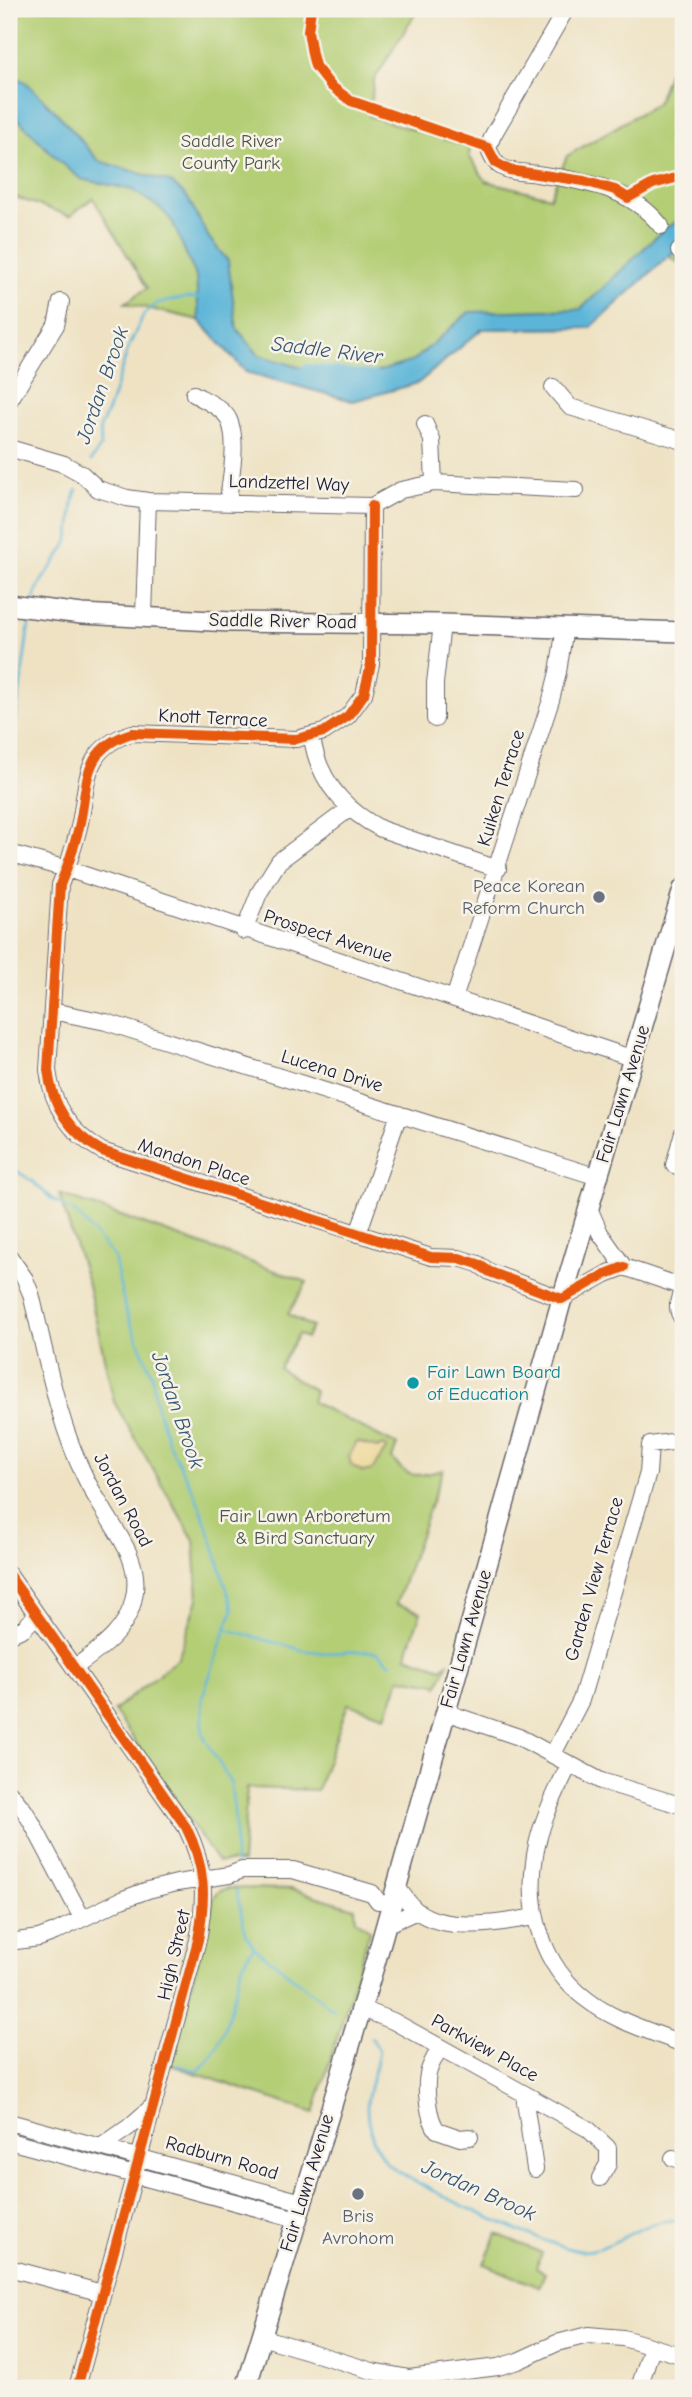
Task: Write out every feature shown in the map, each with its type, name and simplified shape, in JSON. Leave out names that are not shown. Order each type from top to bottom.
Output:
[{"type":"main road","name":"Saddle River Road","points":[[24,606],[82,614],[144,615],[231,622],[442,624],[683,632]]},
{"type":"main road","name":"Fair Lawn Avenue","points":[[246,2388],[386,1925],[389,1897],[683,889]]},
{"type":"street","points":[[566,9],[488,148],[496,163],[509,170],[584,181],[615,190],[642,206],[661,226]]},
{"type":"street","points":[[9,401],[56,326],[61,302]]},
{"type":"street","points":[[553,387],[570,407],[683,441]]},
{"type":"street","points":[[194,394],[229,419],[233,443],[228,502]]},
{"type":"street","points":[[425,424],[432,440],[434,483]]},
{"type":"street","name":"Landzettel Way","points":[[9,448],[64,464],[82,474],[98,489],[111,495],[148,501],[372,506],[401,490],[434,483],[576,489]]},
{"type":"street","points":[[144,615],[148,501]]},
{"type":"street","name":"Knott Terrace","points":[[66,869],[80,824],[86,779],[95,758],[112,741],[132,733],[144,732],[296,739],[312,737],[336,726],[356,707],[364,694],[371,664],[372,506]]},
{"type":"street","points":[[435,719],[435,683],[442,624]]},
{"type":"street","name":"Kuiken Terrace","points":[[454,999],[498,869],[558,673],[565,627]]},
{"type":"street","points":[[312,737],[314,753],[325,780],[349,809],[381,830],[498,869]]},
{"type":"street","points":[[244,930],[259,893],[279,861],[349,809]]},
{"type":"street","name":"Prospect Avenue","points":[[9,853],[66,869],[634,1059]]},
{"type":"street","name":"Mandon Place","points":[[66,869],[60,886],[48,1070],[54,1098],[69,1124],[90,1144],[102,1151],[431,1257],[459,1258],[478,1264],[490,1272],[562,1299]]},
{"type":"street","name":"Lucena Drive","points":[[52,1011],[106,1022],[598,1177]]},
{"type":"street","points":[[358,1234],[399,1114]]},
{"type":"street","points":[[678,1166],[683,1132]]},
{"type":"street","points":[[589,1209],[600,1233],[624,1267],[683,1287],[677,1304],[678,1313],[683,1319]]},
{"type":"street","name":"Jordan Road","points":[[9,1255],[31,1293],[70,1442],[85,1477],[130,1553],[134,1568],[134,1598],[118,1633],[74,1668]]},
{"type":"street","points":[[562,1299],[624,1267]]},
{"type":"street","name":"Garden View Terrace","points":[[553,1754],[581,1700],[648,1473],[650,1445],[678,1441],[683,1437]]},
{"type":"street","name":"High Street","points":[[9,1575],[186,1827],[201,1863],[203,1878],[204,1909],[198,1940],[76,2388]]},
{"type":"street","points":[[9,1635],[24,1628],[37,1615]]},
{"type":"street","points":[[445,1712],[519,1737],[569,1765],[622,1789],[683,1806]]},
{"type":"street","points":[[569,1765],[546,1816],[535,1856],[532,1894],[534,1917],[550,1958],[571,1986],[585,1999],[618,2018],[683,2044]]},
{"type":"street","points":[[9,1792],[32,1823],[82,1919]]},
{"type":"street","points":[[9,1942],[39,1938],[148,1890],[229,1875],[240,1879],[291,1881],[369,1903],[389,1897],[449,1923],[494,1924],[534,1917]]},
{"type":"street","points":[[386,1925],[417,1911]]},
{"type":"street","name":"Parkview Place","points":[[360,2008],[393,2021],[587,2129],[608,2148],[608,2164],[600,2178]]},
{"type":"street","points":[[440,2048],[428,2074],[432,2119],[437,2130],[443,2133],[460,2138],[470,2137]]},
{"type":"street","points":[[524,2095],[535,2169]]},
{"type":"street","points":[[102,2146],[154,2105]]},
{"type":"street","name":"Radburn Road","points":[[9,2122],[139,2157],[299,2211]]},
{"type":"street","name":"Radburn Road","points":[[9,2141],[135,2174],[299,2211]]},
{"type":"street","points":[[9,2268],[102,2293]]},
{"type":"street","points":[[262,2337],[390,2376],[441,2382],[518,2361],[558,2343],[588,2335],[623,2338],[683,2356]]},
{"type":"street","points":[[639,2388],[652,2347]]},
{"type":"street","points":[[9,2386],[17,2388]]},
{"type":"green space","name":"Saddle River County Park","points":[[9,9],[418,9],[374,80],[369,116],[470,147],[469,156],[486,181],[550,197],[567,156],[657,103],[683,35],[683,266],[668,256],[590,328],[482,329],[418,383],[353,401],[246,372],[199,320],[125,303],[147,288],[93,198],[70,216],[9,195]]},
{"type":"green space","name":"Fair Lawn Arboretum & Bird Sanctuary","points":[[59,1194],[307,1282],[288,1314],[312,1327],[306,1338],[298,1334],[279,1368],[315,1391],[312,1402],[397,1445],[392,1458],[403,1470],[420,1475],[443,1470],[396,1604],[421,1612],[406,1656],[442,1668],[449,1662],[438,1686],[400,1678],[386,1716],[348,1704],[317,1790],[247,1788],[242,1862],[218,1862],[114,1711],[178,1658],[198,1599],[194,1540],[114,1402],[88,1285]]},
{"type":"green space","points":[[228,1888],[291,1889],[355,1908],[356,1919],[370,1930],[314,2113],[171,2065],[214,1897],[219,1891]]},
{"type":"green space","points":[[497,2234],[542,2253],[536,2268],[545,2273],[539,2287],[484,2264]]},
{"type":"sand","points":[[357,1442],[377,1448],[383,1445],[387,1448],[372,1470],[363,1472],[351,1465],[349,1456]]},
{"type":"water","points":[[9,73],[27,83],[99,161],[172,183],[188,198],[209,238],[228,261],[237,329],[259,355],[329,376],[340,383],[413,361],[469,312],[581,309],[664,229],[683,218],[683,243],[590,328],[482,329],[418,383],[353,401],[246,372],[199,320],[196,277],[172,221],[161,209],[132,190],[81,179],[61,163],[9,110]]},
{"type":"waterway","name":"Jordan Brook","points":[[91,461],[101,446],[100,428],[129,346],[144,314],[158,303],[201,298]]},
{"type":"waterway","name":"Saddle River","points":[[308,373],[377,381]]},
{"type":"waterway","name":"Jordan Brook","points":[[34,600],[40,583],[69,538],[77,490]]},
{"type":"waterway","name":"Jordan Brook","points":[[9,811],[16,758],[15,726],[30,617]]},
{"type":"waterway","name":"Jordan Brook","points":[[9,1166],[32,1181],[52,1199],[77,1214],[114,1257],[125,1309],[152,1375],[157,1407],[168,1442],[197,1499],[213,1543],[233,1609],[202,1698],[203,1735],[231,1784],[235,1864]]},
{"type":"waterway","points":[[226,1629],[302,1650],[326,1653],[369,1651],[378,1653],[391,1664]]},
{"type":"waterway","name":"Jordan Brook","points":[[236,1890],[246,1934],[254,1947],[334,2010]]},
{"type":"waterway","points":[[176,2065],[198,2071],[212,2055],[226,2024],[242,1968],[254,1947]]},
{"type":"waterway","name":"Jordan Brook","points":[[372,2038],[379,2051],[368,2094],[369,2126],[382,2157],[399,2172],[483,2215],[569,2249],[597,2249],[658,2222],[683,2222]]},
{"type":"cycle path","points":[[311,9],[308,31],[315,66],[331,86],[351,101],[488,148],[496,163],[509,170],[584,181],[615,190],[628,198],[653,184],[683,176]]},
{"type":"cycle path","points":[[372,506],[371,664],[364,694],[348,716],[324,732],[296,739],[132,733],[115,740],[95,759],[86,783],[75,842],[60,885],[48,1070],[50,1083],[64,1117],[81,1136],[102,1151],[431,1257],[459,1258],[478,1264],[490,1272],[562,1299],[624,1267]]},
{"type":"cycle path","points":[[9,1575],[186,1827],[201,1869],[203,1896],[198,1940],[77,2388]]},
{"type":"place","name":"Peace Korean Reform Church","points":[[599,897]]},
{"type":"place","name":"Fair Lawn Board of Education","points":[[413,1383]]},
{"type":"place","name":"Bris Avrohom","points":[[358,2194]]}]
